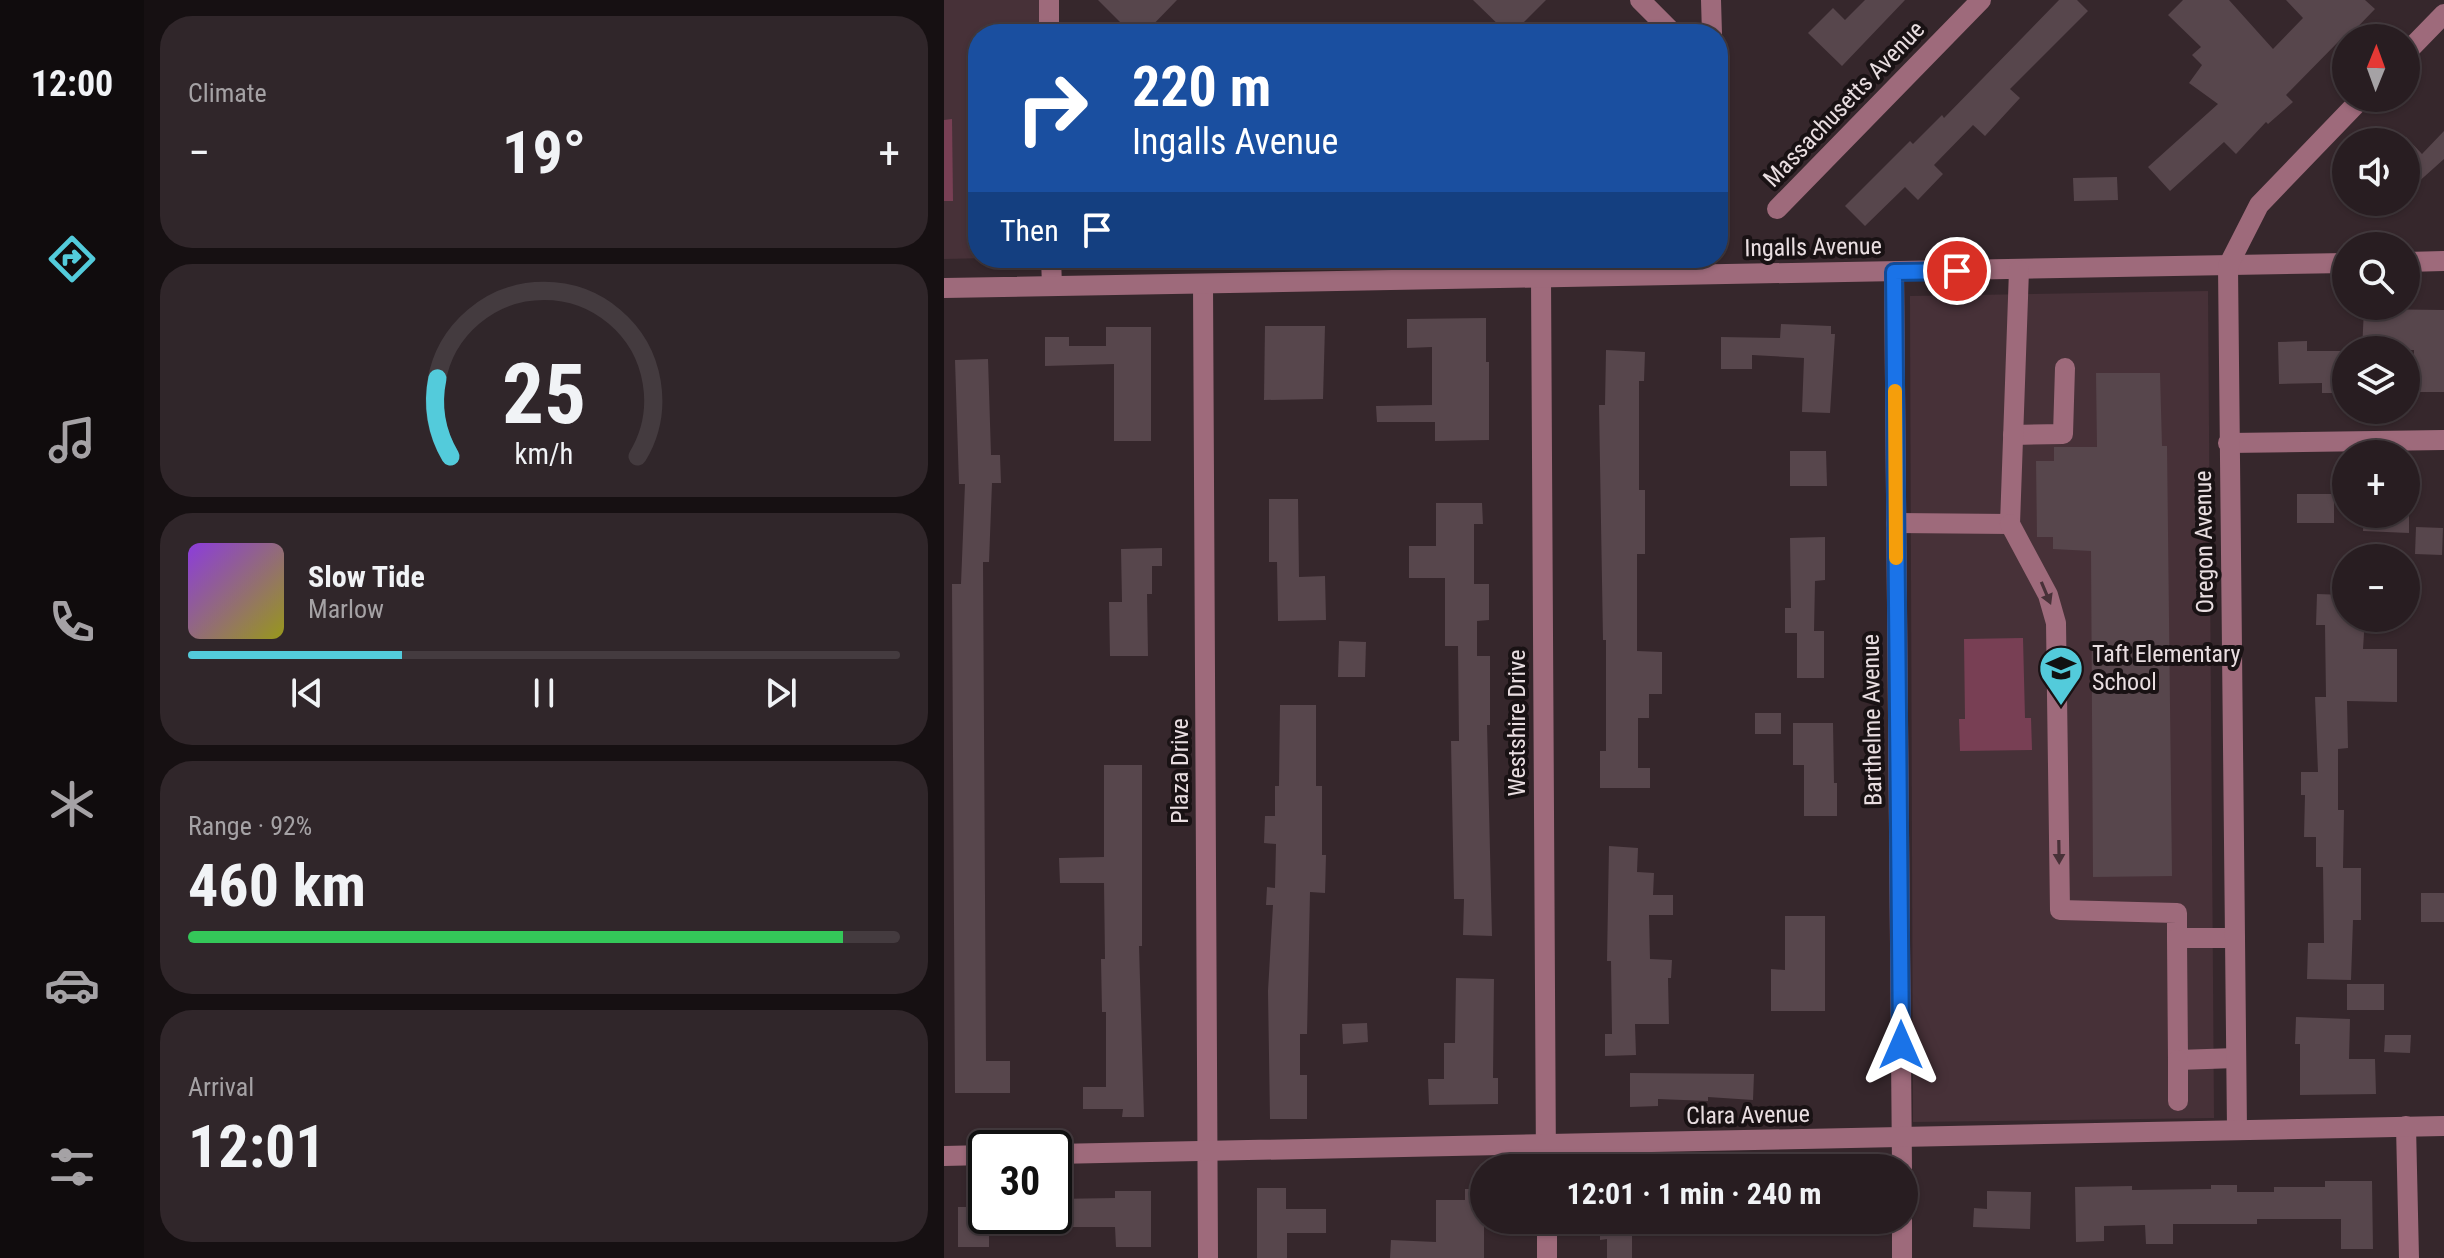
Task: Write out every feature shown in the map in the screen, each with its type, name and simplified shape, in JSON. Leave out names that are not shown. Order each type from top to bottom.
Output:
[{"type":"street","points":[[1049,0],[1049,24]]},
{"type":"street","points":[[1640,0],[1664,24]]},
{"type":"street","points":[[1711,0],[1712,24]]},
{"type":"street","name":"Massachusetts Avenue","points":[[1777,209],[1981,0]]},
{"type":"street","points":[[2420,39],[2444,14]]},
{"type":"street","name":"Oregon Avenue","points":[[2237,1130],[2228,266],[2259,205],[2349,112]]},
{"type":"street","points":[[2420,262],[2444,261]]},
{"type":"street","name":"Ingalls Avenue","points":[[1728,266],[1894,272],[2332,263]]},
{"type":"street","points":[[1051,268],[1052,286]]},
{"type":"street","name":"Ingalls Avenue","points":[[944,288],[1541,278],[1687,268]]},
{"type":"street","points":[[2019,270],[2010,524],[2048,595],[2056,623],[2060,910],[2177,913],[2178,1101]]},
{"type":"street","name":"Barthelme Avenue","points":[[1894,272],[1902,1154]]},
{"type":"street","name":"Westshire Drive","points":[[1541,278],[1546,1154]]},
{"type":"street","name":"Plaza Drive","points":[[1203,284],[1208,1258]]},
{"type":"street","points":[[2013,435],[2063,434],[2065,368]]},
{"type":"street","points":[[2228,443],[2444,440]]},
{"type":"street","points":[[1896,523],[2010,524]]},
{"type":"street","points":[[2177,938],[2235,938]]},
{"type":"street","points":[[2178,1060],[2236,1058]]},
{"type":"street","points":[[2406,1126],[2409,1258]]},
{"type":"street","name":"Clara Avenue","points":[[1072,1154],[2444,1126]]},
{"type":"street","points":[[944,1156],[968,1155]]},
{"type":"street","points":[[1547,1234],[1547,1258]]},
{"type":"street","points":[[1902,1234],[1902,1258]]},
{"type":"shaded area","points":[[944,0],[1041,0],[1041,24],[968,24],[968,258],[944,259]]},
{"type":"shaded area","points":[[952,119],[953,201],[944,201],[944,120]]},
{"type":"shaded area","name":"Taft Elementary School","points":[[2208,291],[2214,1118],[1913,1122],[1910,296]]},
{"type":"shaded area","points":[[2023,638],[2025,718],[2031,718],[2032,750],[1960,751],[1959,719],[1965,719],[1964,639]]},
{"type":"building","points":[[1098,0],[1177,0],[1154,24],[1122,24]]},
{"type":"building","points":[[1473,0],[1546,0],[1522,24],[1498,24]]},
{"type":"building","points":[[1865,0],[1905,0],[1842,66],[1808,33],[1833,8],[1845,20]]},
{"type":"building","points":[[2059,0],[2077,0],[2088,11],[2010,89],[2020,98],[1985,136],[1973,125],[1934,165],[1943,174],[1918,200],[1905,187],[1865,226],[1845,206],[1910,141],[1913,144],[1942,115],[1944,118]]},
{"type":"building","points":[[2183,0],[2229,0],[2273,49],[2303,18],[2286,0],[2365,0],[2375,9],[2360,24],[2332,24],[2332,48],[2286,95],[2293,102],[2268,124],[2266,122],[2236,154],[2224,142],[2170,191],[2148,167],[2218,104],[2189,83],[2202,65],[2192,55],[2201,47],[2168,15]]},
{"type":"building","points":[[2444,131],[2444,159],[2420,180],[2420,152],[2422,154]]},
{"type":"building","points":[[2117,177],[2118,200],[2074,201],[2073,178]]},
{"type":"building","points":[[2420,310],[2444,310],[2444,392],[2420,392],[2420,336],[2363,336],[2363,320],[2420,320]]},
{"type":"building","points":[[1486,318],[1489,440],[1435,441],[1435,422],[1377,422],[1376,406],[1432,405],[1432,347],[1407,348],[1407,319]]},
{"type":"building","points":[[1781,324],[1831,326],[1831,334],[1835,334],[1830,413],[1802,412],[1804,358],[1752,355],[1752,369],[1721,369],[1721,337],[1780,338]]},
{"type":"building","points":[[1265,326],[1325,326],[1323,399],[1264,400]]},
{"type":"building","points":[[1106,327],[1151,327],[1151,441],[1114,441],[1114,364],[1045,366],[1045,337],[1069,337],[1069,346],[1106,346]]},
{"type":"building","points":[[2307,341],[2307,351],[2332,351],[2332,393],[2322,393],[2322,383],[2279,384],[2278,342]]},
{"type":"building","points":[[1606,350],[1645,352],[1644,381],[1639,381],[1639,490],[1645,490],[1645,554],[1637,554],[1637,651],[1662,652],[1662,694],[1649,694],[1649,718],[1638,718],[1638,768],[1650,768],[1650,788],[1600,788],[1600,751],[1606,751],[1606,640],[1603,640],[1599,405],[1605,405]]},
{"type":"building","points":[[988,359],[991,455],[1000,455],[1001,483],[992,483],[989,562],[983,562],[986,1061],[1010,1061],[1010,1093],[955,1093],[952,584],[961,584],[965,484],[959,484],[955,360]]},
{"type":"building","points":[[2096,373],[2160,373],[2162,446],[2167,446],[2172,876],[2093,877],[2091,551],[2053,549],[2053,537],[2037,537],[2036,461],[2054,461],[2054,447],[2097,447]]},
{"type":"building","points":[[1790,451],[1826,451],[1827,486],[1790,486]]},
{"type":"building","points":[[2297,494],[2332,494],[2332,523],[2297,523]]},
{"type":"building","points":[[1269,499],[1298,499],[1299,577],[1325,576],[1326,620],[1278,621],[1277,562],[1269,562]]},
{"type":"building","points":[[1436,503],[1482,503],[1483,524],[1474,524],[1474,584],[1489,584],[1489,620],[1477,621],[1477,656],[1490,656],[1490,725],[1487,725],[1492,936],[1463,935],[1464,899],[1454,899],[1451,741],[1459,741],[1458,646],[1445,646],[1445,578],[1409,578],[1409,546],[1436,546]]},
{"type":"building","points":[[2363,528],[2409,528],[2409,533],[2363,531]]},
{"type":"building","points":[[2416,528],[2443,528],[2442,555],[2420,554],[2420,544],[2415,544]]},
{"type":"building","points":[[1825,537],[1825,580],[1815,581],[1814,631],[1824,631],[1824,678],[1797,678],[1797,633],[1785,633],[1785,608],[1791,608],[1790,538]]},
{"type":"building","points":[[1162,548],[1162,566],[1152,566],[1152,594],[1147,594],[1148,656],[1110,656],[1109,602],[1122,602],[1121,549]]},
{"type":"building","points":[[2317,594],[2332,595],[2332,632],[2364,632],[2363,649],[2397,649],[2397,702],[2347,701],[2348,748],[2338,749],[2338,810],[2344,810],[2343,868],[2361,868],[2361,920],[2353,920],[2351,980],[2307,979],[2308,943],[2324,943],[2323,867],[2316,867],[2316,837],[2304,837],[2305,795],[2301,795],[2301,772],[2318,772],[2315,697],[2326,697],[2325,625],[2316,625]]},
{"type":"building","points":[[1339,641],[1366,642],[1365,677],[1338,677]]},
{"type":"building","points":[[1280,705],[1316,705],[1316,786],[1322,786],[1325,893],[1310,892],[1307,1034],[1300,1034],[1300,1075],[1307,1075],[1307,1119],[1270,1119],[1268,991],[1273,905],[1266,905],[1267,887],[1275,888],[1276,844],[1264,843],[1265,816],[1275,816],[1275,786],[1279,786]]},
{"type":"building","points":[[1755,713],[1781,713],[1781,734],[1755,734]]},
{"type":"building","points":[[1793,723],[1833,723],[1837,816],[1804,816],[1804,765],[1793,765]]},
{"type":"building","points":[[1104,765],[1142,765],[1142,946],[1139,946],[1144,1117],[1122,1117],[1123,1109],[1083,1109],[1083,1087],[1106,1087],[1106,1012],[1102,1012],[1101,959],[1105,959],[1104,883],[1060,883],[1059,858],[1104,857]]},
{"type":"building","points":[[1609,846],[1638,848],[1637,872],[1654,873],[1653,895],[1673,895],[1673,915],[1649,915],[1650,959],[1672,960],[1671,978],[1668,978],[1669,1024],[1635,1024],[1636,1055],[1605,1056],[1605,1034],[1612,1034],[1611,961],[1607,961]]},
{"type":"building","points":[[2421,893],[2444,893],[2444,922],[2421,922]]},
{"type":"building","points":[[1785,916],[1825,916],[1825,1011],[1771,1011],[1771,969],[1785,970]]},
{"type":"building","points":[[1456,978],[1494,979],[1493,1078],[1498,1078],[1498,1104],[1429,1105],[1428,1079],[1444,1079],[1444,1043],[1455,1043]]},
{"type":"building","points":[[2347,984],[2384,984],[2384,1010],[2347,1010]]},
{"type":"building","points":[[2296,1017],[2350,1019],[2349,1059],[2375,1059],[2376,1094],[2300,1095],[2300,1044],[2295,1044]]},
{"type":"building","points":[[1367,1023],[1368,1042],[1343,1044],[1342,1024]]},
{"type":"building","points":[[2385,1035],[2411,1035],[2410,1053],[2384,1052]]},
{"type":"building","points":[[1630,1073],[1754,1074],[1753,1100],[1708,1097],[1708,1101],[1658,1099],[1658,1106],[1630,1107]]},
{"type":"building","points":[[2325,1181],[2372,1181],[2373,1249],[2341,1249],[2341,1219],[2257,1219],[2257,1224],[2173,1224],[2173,1244],[2146,1244],[2145,1225],[2104,1226],[2104,1241],[2076,1242],[2075,1187],[2132,1186],[2132,1190],[2211,1189],[2211,1185],[2237,1185],[2237,1192],[2274,1192],[2274,1187],[2325,1187]]},
{"type":"building","points":[[1257,1188],[1286,1188],[1286,1209],[1326,1209],[1326,1233],[1287,1233],[1287,1258],[1257,1258]]},
{"type":"building","points":[[1465,1189],[1470,1189],[1470,1234],[1484,1234],[1484,1258],[1390,1258],[1391,1240],[1436,1242],[1436,1200],[1465,1200]]},
{"type":"building","points":[[1115,1191],[1151,1191],[1151,1247],[1116,1247],[1115,1227],[1072,1227],[1072,1199],[1115,1198]]},
{"type":"building","points":[[1987,1191],[2031,1192],[2030,1229],[1973,1227],[1974,1208],[1987,1209]]},
{"type":"building","points":[[958,1207],[968,1207],[968,1234],[989,1234],[989,1247],[958,1247]]},
{"type":"building","points":[[1600,1234],[1632,1234],[1632,1258],[1607,1258],[1607,1239],[1600,1240]]},
{"type":"slow traffic","points":[[1895,391],[1896,558]]},
{"type":"place","name":"Taft Elementary School","points":[[2061,707]]},
{"type":"route","points":[[1901,1045],[1894,272],[1957,271]]}]
